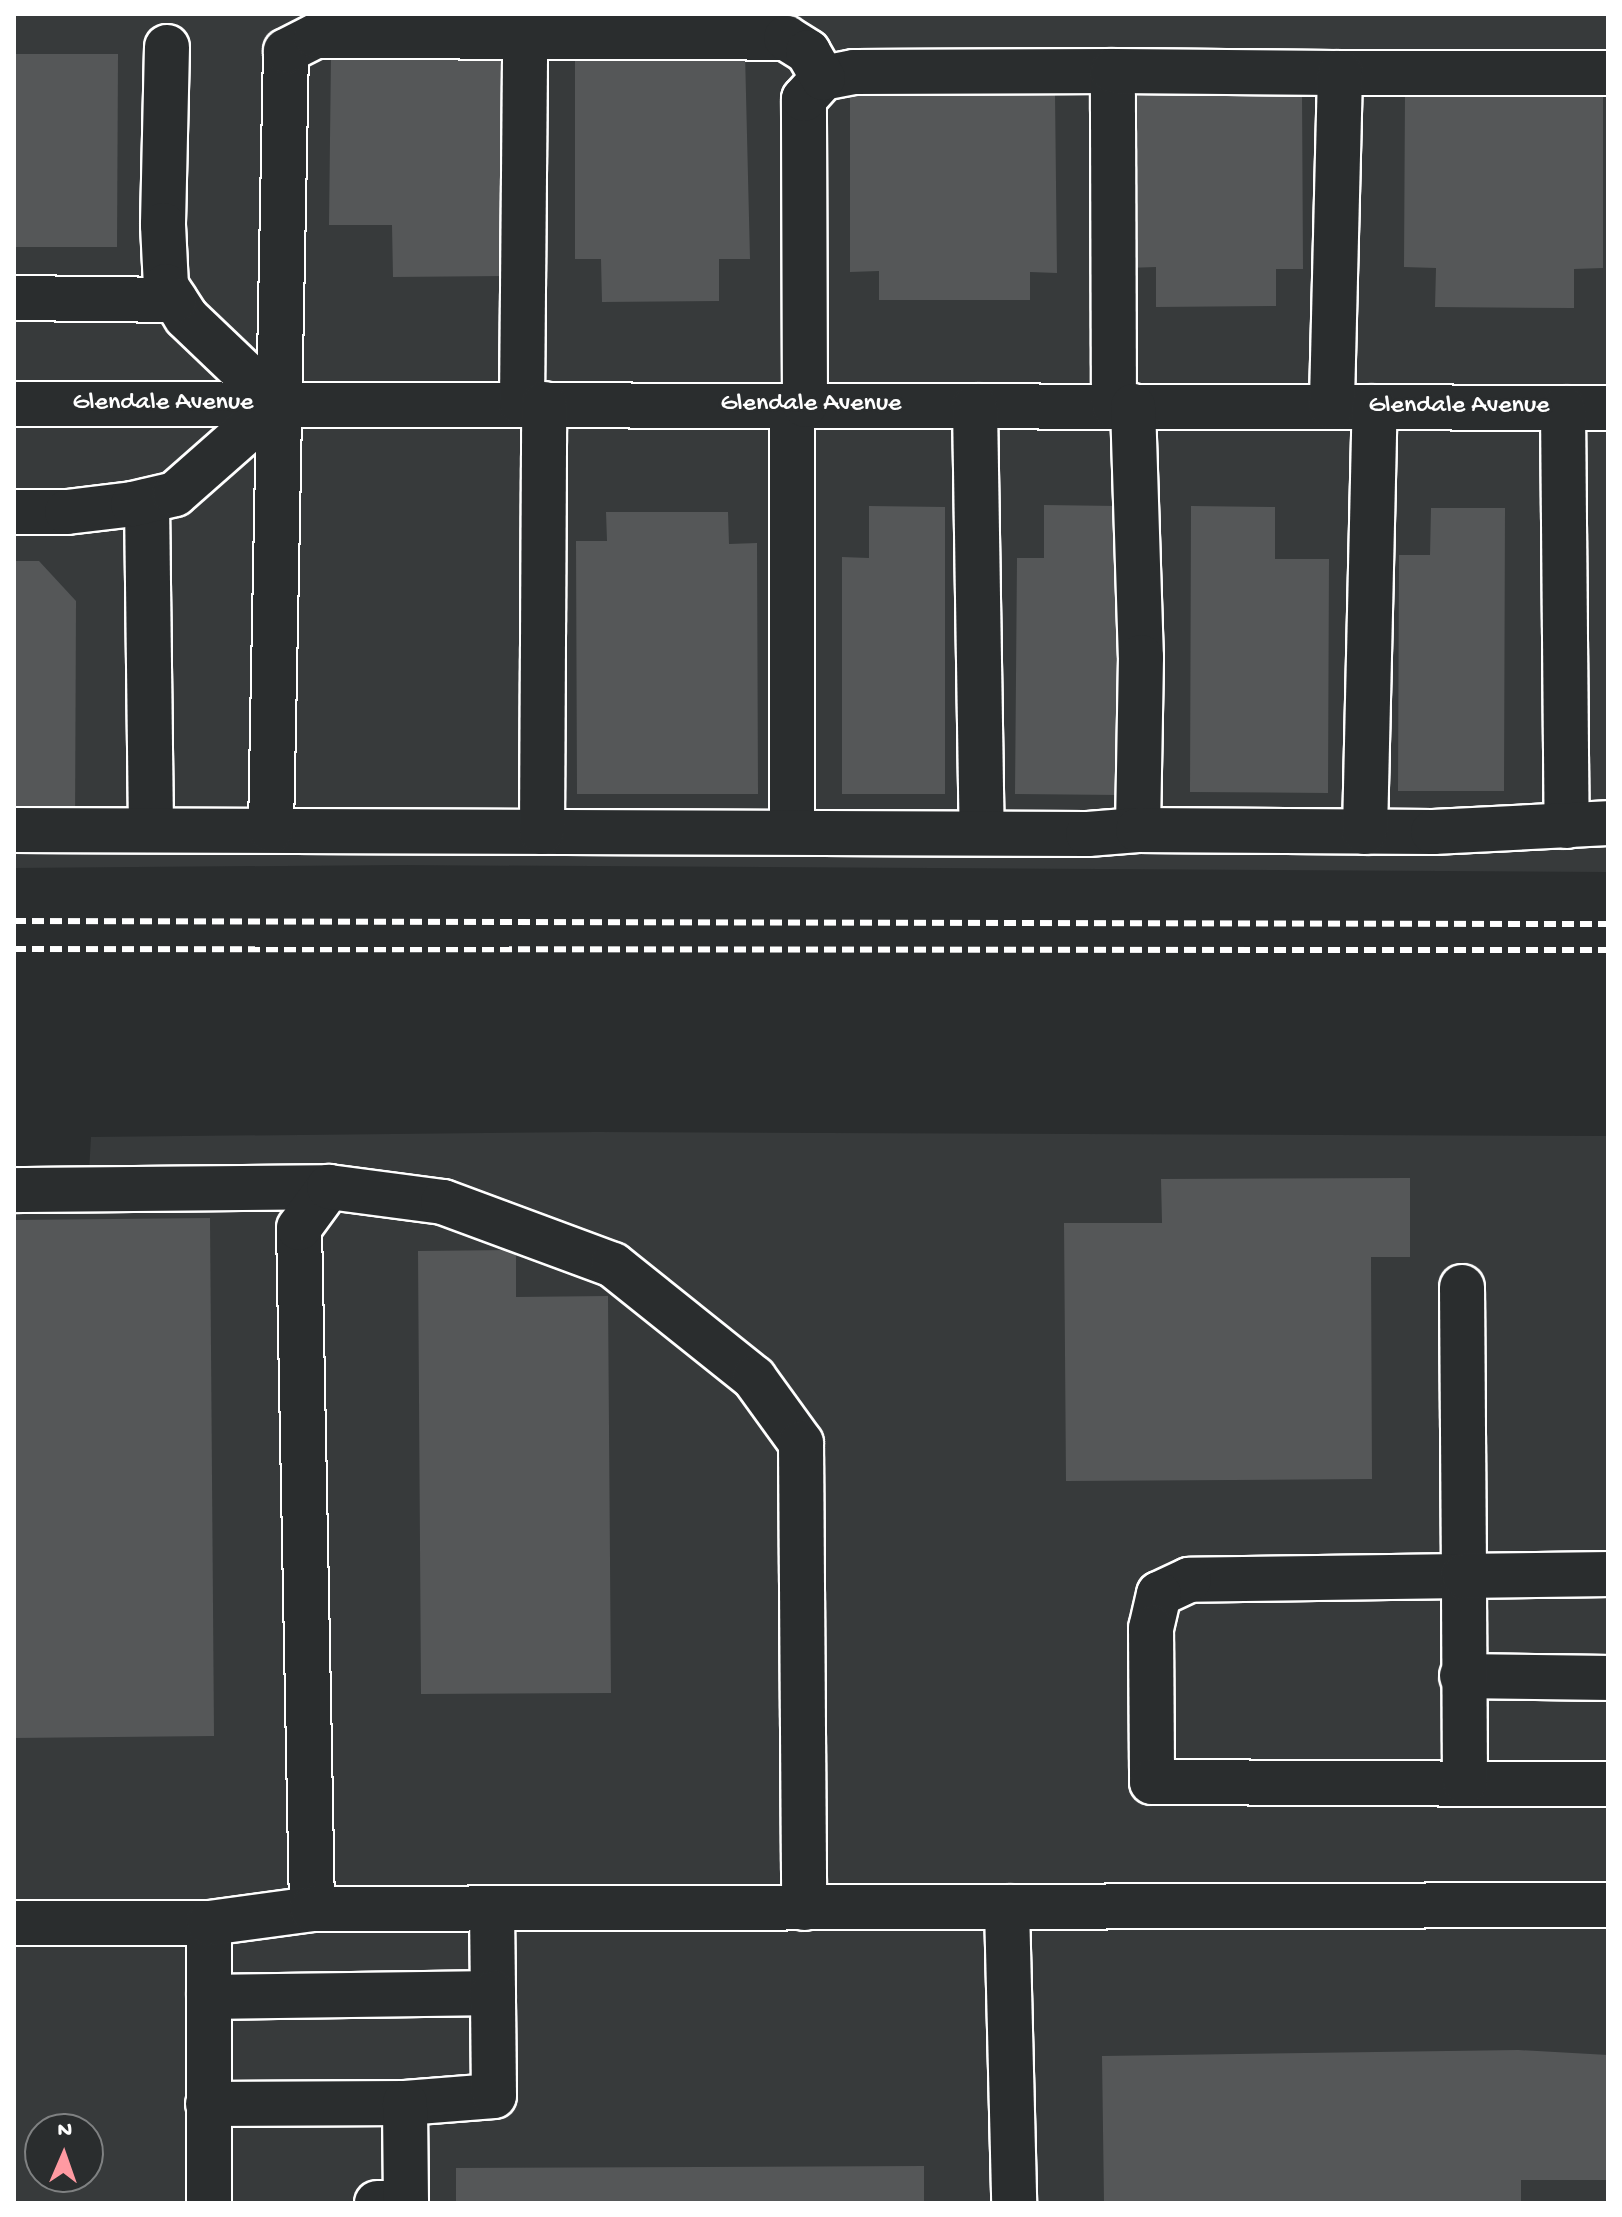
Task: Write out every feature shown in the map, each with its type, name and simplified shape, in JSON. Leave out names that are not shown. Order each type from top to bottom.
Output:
[{"type":"street","points":[[271,830],[286,51],[316,36],[786,38],[808,52],[823,78]]},
{"type":"street","points":[[525,38],[542,832]]},
{"type":"street","points":[[167,47],[163,225],[166,286],[186,317],[277,404]]},
{"type":"street","points":[[1113,71],[1124,406],[1141,657],[1138,830]]},
{"type":"street","points":[[792,831],[804,99],[823,78],[854,72],[1608,73]]},
{"type":"street","points":[[1332,407],[1340,73]]},
{"type":"street","points":[[14,298],[175,300]]},
{"type":"street","name":"Glendale Avenue","points":[[14,404],[1608,408]]},
{"type":"street","points":[[14,512],[67,512],[175,494],[277,404]]},
{"type":"street","points":[[975,406],[982,833]]},
{"type":"street","points":[[1365,832],[1375,407]]},
{"type":"street","points":[[14,830],[1088,834],[1138,830],[1365,832],[1588,825],[1563,408]]},
{"type":"street","points":[[147,501],[151,830]]},
{"type":"street","points":[[312,1909],[299,1228],[329,1187]]},
{"type":"street","points":[[14,1190],[329,1187],[443,1202],[613,1265],[754,1378],[801,1443],[804,1908]]},
{"type":"street","points":[[1462,1287],[1465,1782]]},
{"type":"street","points":[[1608,1574],[1189,1580],[1159,1594],[1151,1628],[1152,1782],[1608,1784]]},
{"type":"street","points":[[1462,1676],[1608,1678]]},
{"type":"street","points":[[14,1923],[209,1923],[312,1909],[1608,1905]]},
{"type":"street","points":[[1007,1907],[1014,2203]]},
{"type":"street","points":[[208,2104],[405,2103],[494,2096],[492,1909]]},
{"type":"street","points":[[209,1923],[209,2203]]},
{"type":"street","points":[[209,1997],[493,1993]]},
{"type":"street","points":[[377,2203],[406,2203],[405,2103]]},
{"type":"shaded area","points":[[14,14],[1608,14],[1608,872],[401,865],[14,868]]},
{"type":"shaded area","points":[[596,1132],[1608,1136],[1608,2203],[14,2203],[14,1172],[89,1172],[91,1137]]},
{"type":"building","points":[[331,53],[503,53],[504,276],[393,277],[392,225],[329,225]]},
{"type":"building","points":[[575,53],[745,53],[750,259],[719,259],[719,301],[602,302],[601,259],[575,259]]},
{"type":"building","points":[[14,54],[118,54],[117,247],[14,247]]},
{"type":"building","points":[[1302,91],[1303,269],[1276,269],[1276,306],[1156,307],[1156,267],[1127,268],[1126,93]]},
{"type":"building","points":[[1405,91],[1603,92],[1603,268],[1574,269],[1574,308],[1435,307],[1436,268],[1404,267]]},
{"type":"building","points":[[850,92],[1055,93],[1057,273],[1030,272],[1030,300],[879,300],[879,271],[850,272]]},
{"type":"building","points":[[1044,505],[1118,506],[1120,795],[1015,794],[1017,558],[1044,558]]},
{"type":"building","points":[[869,506],[945,507],[945,794],[842,794],[842,557],[869,558]]},
{"type":"building","points":[[1191,506],[1275,507],[1275,559],[1329,559],[1328,793],[1190,792]]},
{"type":"building","points":[[1431,508],[1505,508],[1504,791],[1398,791],[1399,555],[1430,555]]},
{"type":"building","points":[[606,512],[728,512],[729,544],[757,543],[758,794],[577,794],[576,541],[607,541]]},
{"type":"building","points":[[14,561],[39,561],[76,601],[75,829],[14,829]]},
{"type":"building","points":[[1410,1178],[1410,1257],[1371,1257],[1372,1479],[1066,1481],[1064,1223],[1162,1223],[1161,1179]]},
{"type":"building","points":[[210,1218],[214,1736],[14,1738],[14,1220]]},
{"type":"building","points":[[516,1250],[516,1297],[608,1296],[611,1693],[421,1694],[418,1251]]},
{"type":"building","points":[[1518,2050],[1608,2055],[1608,2180],[1521,2180],[1521,2203],[1104,2203],[1102,2056]]},
{"type":"building","points":[[924,2166],[924,2203],[456,2203],[456,2168]]},
{"type":"railway","points":[[14,921],[1608,924]]},
{"type":"railway","points":[[14,949],[1608,950]]}]
